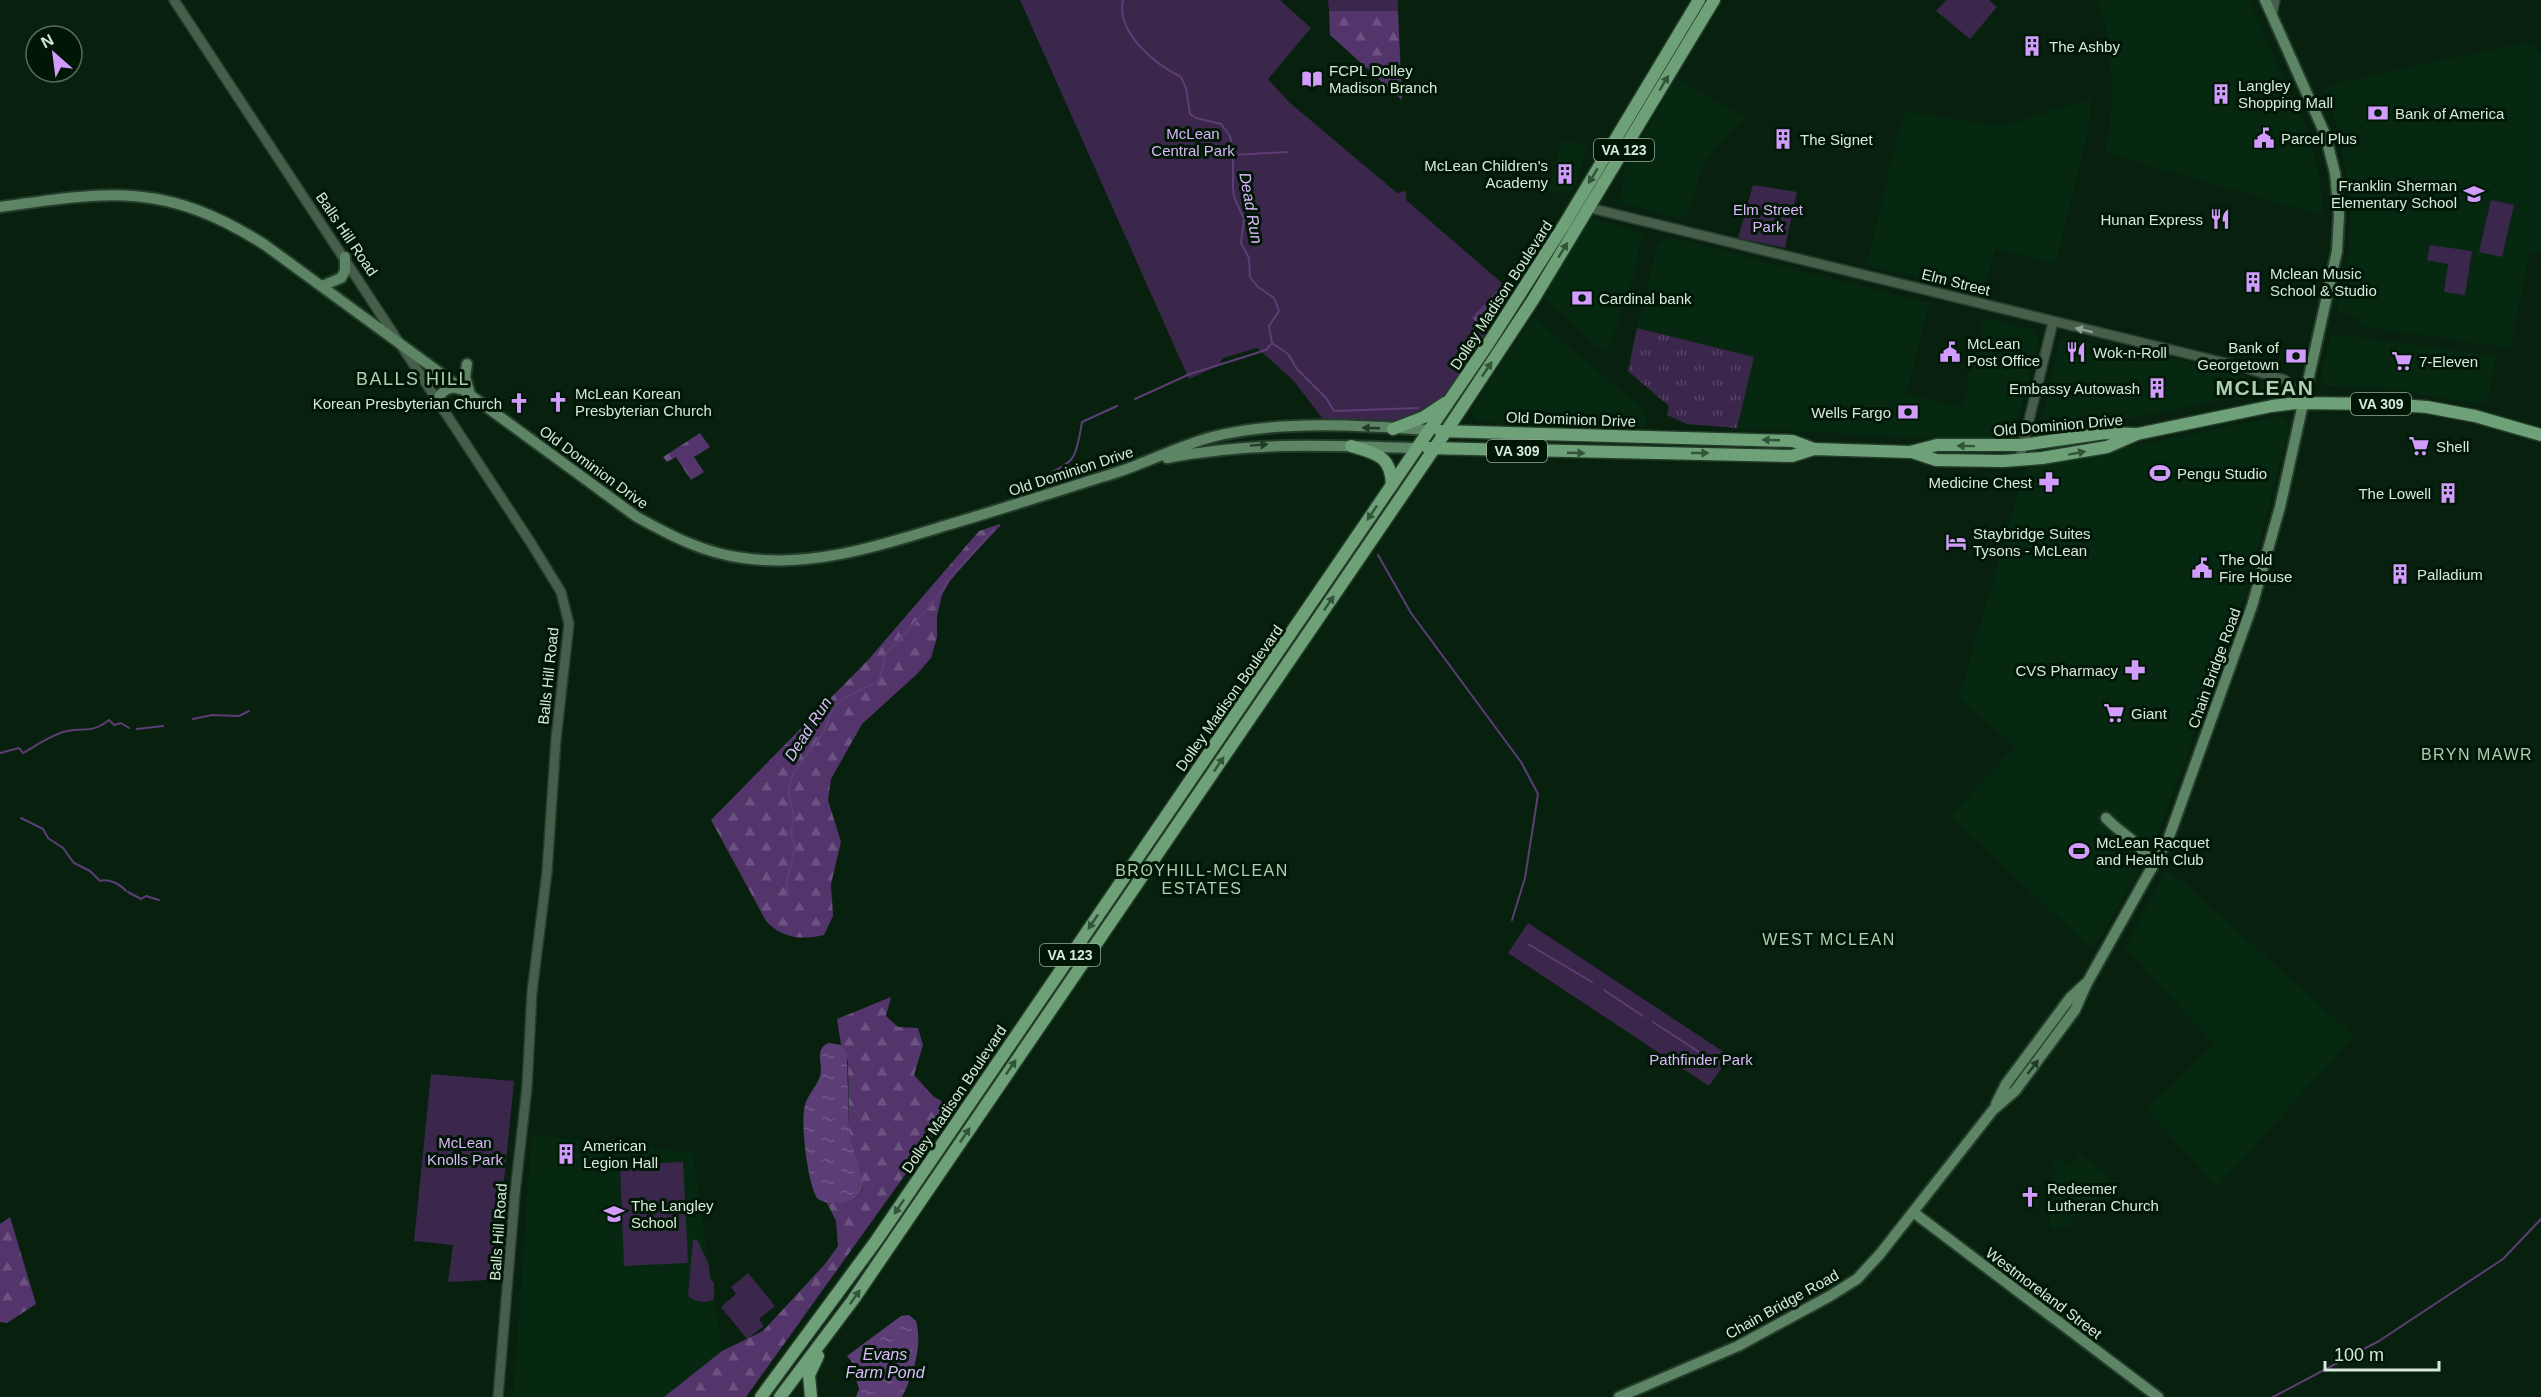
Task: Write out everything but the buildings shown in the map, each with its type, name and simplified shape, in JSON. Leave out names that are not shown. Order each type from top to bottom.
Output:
[{"type":"main road","name":"Dolley Madison Boulevard","points":[[761,1397],[876,1241],[1451,399],[1533,275],[1699,0]]},
{"type":"main road","name":"Dolley Madison Boulevard","points":[[780,1397],[842,1314],[1465,403],[1590,208],[1714,0]]},
{"type":"main road","name":"Chain Bridge Road","points":[[1619,1397],[1738,1346],[1842,1289],[1869,1268],[1994,1110],[2015,1091],[2051,1044],[2078,1004],[2086,983],[2152,868],[2172,828],[2252,606],[2280,507],[2337,251],[2338,194],[2325,134],[2265,0]]},
{"type":"main road","name":"Old Dominion Drive","points":[[0,207],[89,196],[119,195],[180,203],[238,228],[322,286],[637,517],[690,544],[744,559],[814,559],[867,548],[1015,505],[1151,461],[1195,452],[1250,446],[1351,446],[1792,456],[1814,449]]},
{"type":"main road","points":[[322,286],[341,278],[345,271],[345,257]]},
{"type":"main road","points":[[1533,275],[1530,291],[1533,300]]},
{"type":"main road","points":[[1515,327],[1523,301],[1522,291]]},
{"type":"main road","points":[[437,401],[443,392],[451,388],[467,393],[465,378],[467,364]]},
{"type":"main road","points":[[1393,429],[1424,417],[1451,399]]},
{"type":"main road","points":[[1465,403],[1465,420],[1474,431]]},
{"type":"main road","name":"Old Dominion Drive","points":[[1151,461],[1183,446],[1251,429],[1289,426],[1793,441],[1814,449],[1910,452],[1936,460],[2019,460],[2107,447],[2137,434],[2272,406],[2304,403],[2427,407],[2483,418],[2541,435]]},
{"type":"main road","name":"Old Dominion Drive","points":[[1910,452],[1937,445],[2023,445],[2104,433],[2137,434]]},
{"type":"main road","points":[[1351,446],[1376,454],[1384,460],[1391,472],[1392,485]]},
{"type":"main road","points":[[2106,818],[2144,849],[2152,868]]},
{"type":"main road","name":"Westmoreland Street","points":[[1913,1212],[2158,1397]]},
{"type":"main road","points":[[812,1397],[808,1382],[810,1368],[842,1314]]},
{"type":"street","name":"Balls Hill Road","points":[[174,0],[345,257],[555,581],[566,604],[569,624],[556,739],[548,872],[532,998],[527,1086],[515,1193],[498,1397]]},
{"type":"street","points":[[2272,16],[2275,0]]},
{"type":"street","name":"Elm Street","points":[[1590,208],[2259,371],[2285,380],[2304,403]]},
{"type":"street","points":[[2019,460],[2054,322]]},
{"type":"shaded area","points":[[2098,0],[2248,0],[2307,130],[2319,176],[2324,216],[2106,153],[2111,110],[2111,73],[2106,31]]},
{"type":"shaded area","name":"Franklin Sherman Elementary School","points":[[2522,43],[2531,45],[2541,54],[2541,253],[2530,251],[2510,348],[2360,326],[2361,319],[2337,311],[2348,259],[2351,206],[2342,150],[2346,149],[2325,91],[2332,84]]},
{"type":"shaded area","points":[[1676,78],[1741,115],[1748,113],[1704,161],[1688,215],[1679,219],[1620,202],[1625,167]]},
{"type":"shaded area","points":[[2090,98],[2089,126],[2056,263],[1995,249],[1983,294],[1866,265],[1904,111],[2002,127]]},
{"type":"shaded area","points":[[1565,140],[1587,146],[1574,191],[1548,191],[1559,150]]},
{"type":"shaded area","points":[[1592,219],[1642,232],[1635,271],[1609,349],[1599,348],[1546,299],[1546,288],[1560,263]]},
{"type":"shaded area","points":[[1669,237],[1929,303],[1906,394],[1962,408],[1984,318],[2033,330],[2039,339],[2013,438],[1948,439],[1737,428],[1754,357],[1637,328],[1658,243]]},
{"type":"shaded area","points":[[1533,317],[1642,408],[1647,420],[1643,427],[1493,423],[1476,420],[1471,410]]},
{"type":"shaded area","points":[[2335,334],[2496,356],[2486,405],[2386,388],[2325,386],[2321,376],[2330,337]]},
{"type":"shaded area","points":[[2063,338],[2105,347],[2107,342],[2263,381],[2277,389],[2046,435],[2039,432],[2059,343]]},
{"type":"shaded area","points":[[2280,416],[2286,421],[2289,429],[2246,593],[2155,843],[2093,950],[1950,816],[2015,747],[1959,698],[2024,473],[2029,467]]},
{"type":"shaded area","points":[[2166,871],[2185,884],[2354,1036],[2217,1187],[2146,1109],[2214,1044],[2125,948]]},
{"type":"shaded area","name":"The Langley School","points":[[532,1135],[693,1153],[722,1351],[664,1397],[513,1397]]},
{"type":"shaded area","points":[[2080,1154],[2112,1178],[2107,1185],[2109,1187],[2088,1215],[2071,1216],[2072,1226],[2051,1229],[2048,1207],[2057,1206],[2053,1176],[2056,1173],[2052,1162],[2056,1157],[2069,1167]]},
{"type":"green space","name":"McLean Central Park","points":[[1020,0],[1280,0],[1311,28],[1268,79],[1289,102],[1397,193],[1406,191],[1406,200],[1503,284],[1471,318],[1491,329],[1442,398],[1414,421],[1352,422],[1322,418],[1293,380],[1257,348],[1223,358],[1218,366],[1189,379]]},
{"type":"green space","points":[[1328,0],[1398,0],[1398,11],[1329,11]]},
{"type":"green space","points":[[1946,0],[1989,0],[1997,7],[1970,39],[1936,11]]},
{"type":"green space","points":[[1329,11],[1398,11],[1402,100],[1330,35]]},
{"type":"green space","name":"Elm Street Park","points":[[1753,185],[1797,192],[1785,248],[1738,238]]},
{"type":"green space","points":[[2491,200],[2514,205],[2502,257],[2479,252]]},
{"type":"green space","points":[[2430,245],[2472,251],[2465,295],[2444,292],[2448,264],[2427,260]]},
{"type":"green space","points":[[1503,284],[1509,296],[1483,331],[1469,320]]},
{"type":"green space","points":[[1637,328],[1754,357],[1737,428],[1687,424],[1667,415],[1669,406],[1628,371]]},
{"type":"green space","points":[[700,433],[710,447],[694,457],[704,472],[691,480],[676,457],[667,462],[663,457]]},
{"type":"green space","points":[[1000,524],[952,577],[942,595],[937,616],[937,637],[931,658],[917,674],[862,724],[831,779],[828,800],[841,842],[831,884],[833,916],[824,935],[801,938],[786,935],[766,921],[711,820],[869,659],[979,531]]},
{"type":"green space","name":"Pathfinder Park","points":[[1528,923],[1730,1056],[1709,1086],[1508,953]]},
{"type":"green space","points":[[891,997],[886,1016],[898,1027],[918,1028],[923,1045],[914,1075],[933,1096],[953,1108],[746,1397],[664,1397],[722,1351],[763,1331],[825,1264],[838,1246],[836,1221],[827,1203],[843,1203],[853,1200],[863,1188],[849,1130],[848,1061],[841,1045],[837,1019]]},
{"type":"green space","name":"McLean Knolls Park","points":[[431,1074],[514,1081],[495,1272],[488,1280],[448,1282],[453,1245],[414,1241]]},
{"type":"green space","points":[[683,1162],[688,1263],[624,1266],[620,1165]]},
{"type":"green space","points":[[10,1217],[36,1304],[7,1323],[0,1322],[0,1224]]},
{"type":"green space","points":[[693,1239],[698,1241],[709,1266],[710,1278],[714,1283],[714,1299],[704,1302],[688,1296]]},
{"type":"green space","points":[[748,1273],[775,1306],[759,1319],[764,1326],[747,1339],[721,1307],[736,1294],[731,1287]]},
{"type":"water","points":[[829,1043],[841,1045],[847,1054],[849,1130],[863,1184],[858,1196],[839,1203],[824,1202],[818,1199],[814,1192],[804,1139],[805,1105],[820,1076],[821,1049]]},
{"type":"water","name":"Evans Farm Pond","points":[[909,1315],[916,1321],[918,1350],[902,1397],[856,1397],[859,1389],[855,1376],[857,1368],[847,1356],[901,1316]]},
{"type":"waterway","name":"Dead Run","points":[[1123,0],[1122,12],[1131,35],[1149,56],[1181,77],[1186,88],[1190,114],[1196,118],[1221,124],[1230,136],[1233,152],[1234,197],[1244,219],[1241,243],[1249,258],[1250,277],[1258,287],[1274,298],[1279,311],[1269,326],[1272,343],[1266,350],[1190,374],[1135,399]]},
{"type":"waterway","points":[[1233,155],[1287,152]]},
{"type":"waterway","points":[[1272,343],[1288,354],[1297,369],[1326,398],[1334,411],[1418,408]]},
{"type":"waterway","name":"Dead Run","points":[[1036,483],[1069,462],[1076,449],[1082,422],[1117,406]]},
{"type":"waterway","name":"Dead Run","points":[[788,894],[786,884],[795,849],[791,832],[794,816],[788,791],[793,774],[825,730],[830,714],[842,699],[879,681],[886,654],[932,604],[950,579],[994,529]]},
{"type":"waterway","points":[[1378,555],[1411,613],[1521,762],[1538,794],[1525,878],[1512,920]]},
{"type":"waterway","points":[[193,719],[212,715],[239,716],[249,711]]},
{"type":"waterway","points":[[0,753],[19,748],[23,753],[50,737],[74,730],[93,729],[109,720],[114,725],[121,723],[129,728]]},
{"type":"waterway","points":[[137,729],[163,726]]},
{"type":"waterway","points":[[21,818],[43,829],[48,838],[63,848],[74,863],[90,871],[100,881],[114,882],[126,891]]},
{"type":"waterway","points":[[128,892],[141,899],[146,896],[159,900]]},
{"type":"waterway","points":[[1528,944],[1592,982]]},
{"type":"waterway","points":[[1604,990],[1643,1016]]},
{"type":"waterway","points":[[1653,1022],[1705,1056],[1731,1064]]},
{"type":"waterway","points":[[2273,1397],[2379,1341],[2503,1259],[2541,1219]]},
{"type":"place","name":"The Ashby","points":[[2032,46]]},
{"type":"place","name":"FCPL Dolley Madison Branch","points":[[1312,79]]},
{"type":"place","name":"Langley Shopping Mall","points":[[2221,94]]},
{"type":"place","name":"Bank of America","points":[[2378,113]]},
{"type":"place","name":"Parcel Plus","points":[[2264,138]]},
{"type":"place","name":"The Signet","points":[[1783,139]]},
{"type":"place","name":"McLean Children's Academy","points":[[1565,174]]},
{"type":"place","name":"Franklin Sherman Elementary School","points":[[2474,194]]},
{"type":"place","name":"Hunan Express","points":[[2220,219]]},
{"type":"place","name":"Mclean Music School & Studio","points":[[2253,282]]},
{"type":"place","name":"Cardinal bank","points":[[1582,298]]},
{"type":"place","name":"McLean Post Office","points":[[1950,352]]},
{"type":"place","name":"Wok-n-Roll","points":[[2076,352]]},
{"type":"place","name":"Bank of Georgetown","points":[[2296,356]]},
{"type":"place","name":"7-Eleven","points":[[2402,361]]},
{"type":"place","name":"Embassy Autowash","points":[[2157,388]]},
{"type":"place","name":"McLean Korean Presbyterian Church","points":[[558,402]]},
{"type":"place","name":"Korean Presbyterian Church","points":[[519,403]]},
{"type":"place","name":"Wells Fargo","points":[[1908,412]]},
{"type":"place","name":"Shell","points":[[2419,446]]},
{"type":"place","name":"Pengu Studio","points":[[2160,473]]},
{"type":"place","name":"Medicine Chest","points":[[2049,482]]},
{"type":"place","name":"The Lowell","points":[[2448,493]]},
{"type":"place","name":"Staybridge Suites Tysons - McLean","points":[[1956,542]]},
{"type":"place","name":"The Old Fire House","points":[[2202,568]]},
{"type":"place","name":"Palladium","points":[[2400,574]]},
{"type":"place","name":"CVS Pharmacy","points":[[2135,670]]},
{"type":"place","name":"Giant","points":[[2114,713]]},
{"type":"place","name":"McLean Racquet and Health Club","points":[[2079,851]]},
{"type":"place","name":"American Legion Hall","points":[[566,1154]]},
{"type":"place","name":"Redeemer Lutheran Church","points":[[2030,1197]]},
{"type":"place","name":"The Langley School","points":[[614,1214]]},
{"type":"district","name":"BALLS HILL","points":[[413,379]]},
{"type":"district","name":"MCLEAN","points":[[2265,387]]},
{"type":"district","name":"BRYN MAWR","points":[[2477,754]]},
{"type":"district","name":"BROYHILL-MCLEAN ESTATES","points":[[1202,879]]},
{"type":"district","name":"WEST MCLEAN","points":[[1829,939]]}]
